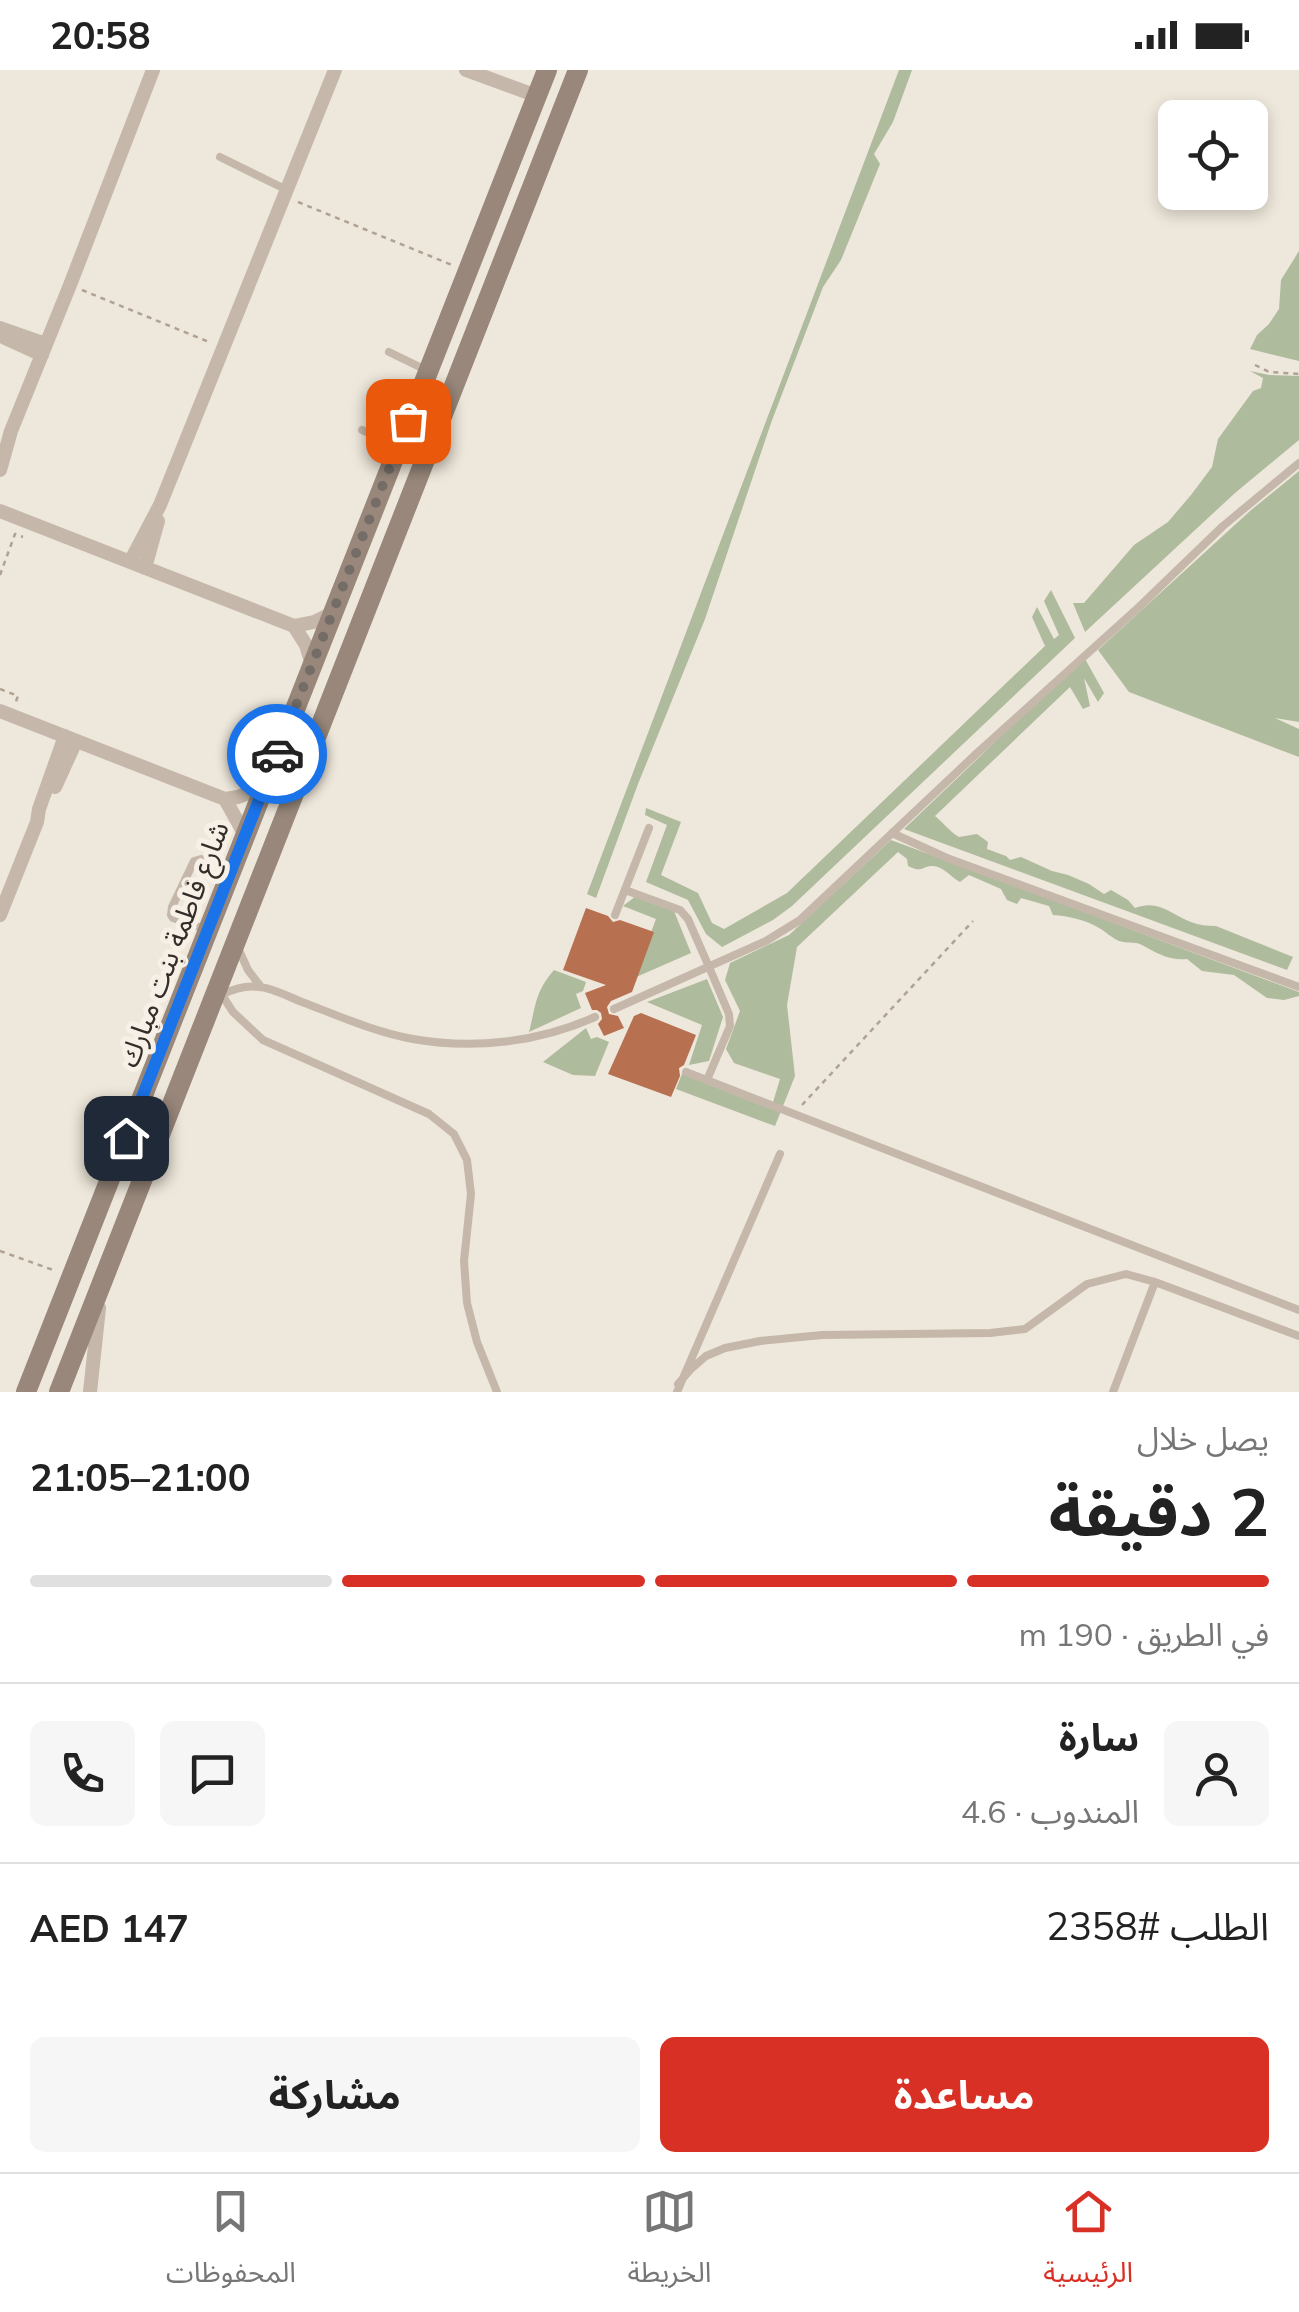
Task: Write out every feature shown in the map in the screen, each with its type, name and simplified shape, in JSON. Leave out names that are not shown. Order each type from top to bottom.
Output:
[{"type":"street","points":[[0,470],[11,431],[153,70]]},
{"type":"street","points":[[138,565],[334,70]]},
{"type":"street","points":[[466,70],[536,96]]},
{"type":"street","name":"شارع فاطمة بنت مبارك","points":[[26,1392],[547,70]]},
{"type":"street","name":"شارع فاطمة بنت مبارك","points":[[59,1392],[218,998],[236,941],[578,70]]},
{"type":"street","points":[[0,328],[44,350]]},
{"type":"street","points":[[0,336],[44,350]]},
{"type":"street","points":[[0,448],[11,431]]},
{"type":"street","points":[[0,511],[294,626],[333,613]]},
{"type":"street","points":[[294,626],[306,645],[312,666]]},
{"type":"street","points":[[0,712],[225,798],[238,798],[264,788]]},
{"type":"street","points":[[1,910],[70,738]]},
{"type":"street","points":[[225,798],[245,834]]},
{"type":"street","points":[[90,1392],[102,1283]]},
{"type":"lane","points":[[220,157],[287,190]]},
{"type":"lane","points":[[389,352],[428,371]]},
{"type":"lane","points":[[362,430],[399,446]]},
{"type":"lane","points":[[614,1008],[766,941],[800,920],[1223,526],[1299,463]]},
{"type":"lane","points":[[615,915],[650,828]]},
{"type":"lane","points":[[892,833],[946,858],[1299,987]]},
{"type":"lane","points":[[208,930],[173,918],[172,907],[194,860],[232,870]]},
{"type":"lane","points":[[625,890],[680,910],[688,919],[709,967],[729,1014],[730,1026],[707,1080]]},
{"type":"lane","points":[[236,941],[243,961],[261,986]]},
{"type":"lane","points":[[497,1392],[476,1342],[467,1303],[464,1261],[471,1194],[467,1160],[454,1134],[429,1114],[262,1040],[218,998],[241,988],[261,986],[375,1029],[447,1043],[488,1043],[535,1036],[595,1017]]},
{"type":"lane","points":[[686,1072],[1299,1310]]},
{"type":"lane","points":[[678,1388],[780,1154]]},
{"type":"lane","points":[[678,1388],[706,1356],[742,1344],[822,1335],[1026,1329],[1087,1284],[1126,1274],[1299,1336]]},
{"type":"lane","points":[[1113,1392],[1155,1282]]},
{"type":"path","points":[[287,190],[299,195],[296,202],[468,271]]},
{"type":"path","points":[[70,285],[224,348]]},
{"type":"path","points":[[1255,366],[1269,372],[1299,374]]},
{"type":"path","points":[[0,575],[15,534],[24,537],[28,522]]},
{"type":"path","points":[[794,1113],[973,921]]},
{"type":"path","points":[[0,1251],[72,1277]]},
{"type":"green space","points":[[899,70],[912,70],[893,122],[874,154],[880,164],[841,260],[823,287],[771,423],[705,619],[596,898],[587,894]]},
{"type":"green space","points":[[1299,251],[1299,361],[1250,349],[1279,309],[1281,280]]},
{"type":"green space","points":[[1250,371],[1299,376],[1299,440],[1235,493],[1085,632],[1073,603],[1084,603],[1134,545],[1168,522],[1191,495],[1212,467],[1218,439],[1253,391],[1261,388],[1263,378]]},
{"type":"green space","points":[[1299,471],[1299,722],[1275,718],[1299,729],[1299,757],[1129,692],[1098,650]]},
{"type":"green space","points":[[1051,590],[1075,638],[773,920],[722,947],[706,934],[688,900],[646,882],[667,825],[645,815],[646,808],[681,822],[661,875],[698,893],[712,923],[724,929],[787,893],[1045,646],[1032,617],[1037,607],[1054,639],[1059,635],[1044,601]]},
{"type":"green space","points":[[1084,657],[1104,693],[1098,702],[1084,678],[1090,706],[1083,709],[1070,687],[935,816],[959,837],[977,834],[988,842],[987,849],[1010,860],[1021,857],[1089,884],[1104,894],[1111,890],[1135,908],[1158,906],[1191,922],[1216,926],[1293,957],[1287,970],[904,829]]},
{"type":"green space","points":[[891,840],[1299,992],[1299,996],[1284,1000],[1267,998],[1234,975],[1202,971],[1187,959],[1169,958],[1139,944],[1119,941],[1089,923],[1053,915],[1049,906],[1021,898],[1017,904],[1007,900],[1001,889],[969,875],[960,882],[936,866],[913,868],[898,852],[797,947],[787,1005],[795,1076],[775,1126],[676,1089],[682,1074],[771,1109],[780,1079],[734,1063],[726,1049],[740,1011],[725,980],[730,963],[789,935]]},
{"type":"green space","points":[[636,896],[674,911],[691,953],[634,978],[656,919],[623,906]]},
{"type":"green space","points":[[554,970],[586,982],[583,991],[576,994],[581,1008],[529,1032],[540,992]]},
{"type":"green space","points":[[707,979],[723,1017],[709,1061],[689,1065],[702,1025],[647,1002]]},
{"type":"green space","points":[[586,1028],[591,1039],[609,1042],[595,1076],[573,1075],[543,1062]]},
{"type":"building","points":[[586,908],[608,916],[613,922],[620,920],[654,932],[632,992],[611,1001],[607,1007],[624,1028],[604,1036],[598,1024],[601,1013],[592,1010],[585,993],[606,985],[563,970]]},
{"type":"building","points":[[641,1013],[696,1035],[684,1065],[679,1068],[680,1076],[671,1097],[608,1074],[634,1016]]},
{"type":"way so far","points":[[277,754],[408,421]]},
{"type":"route","points":[[126,1138],[277,754]]}]
